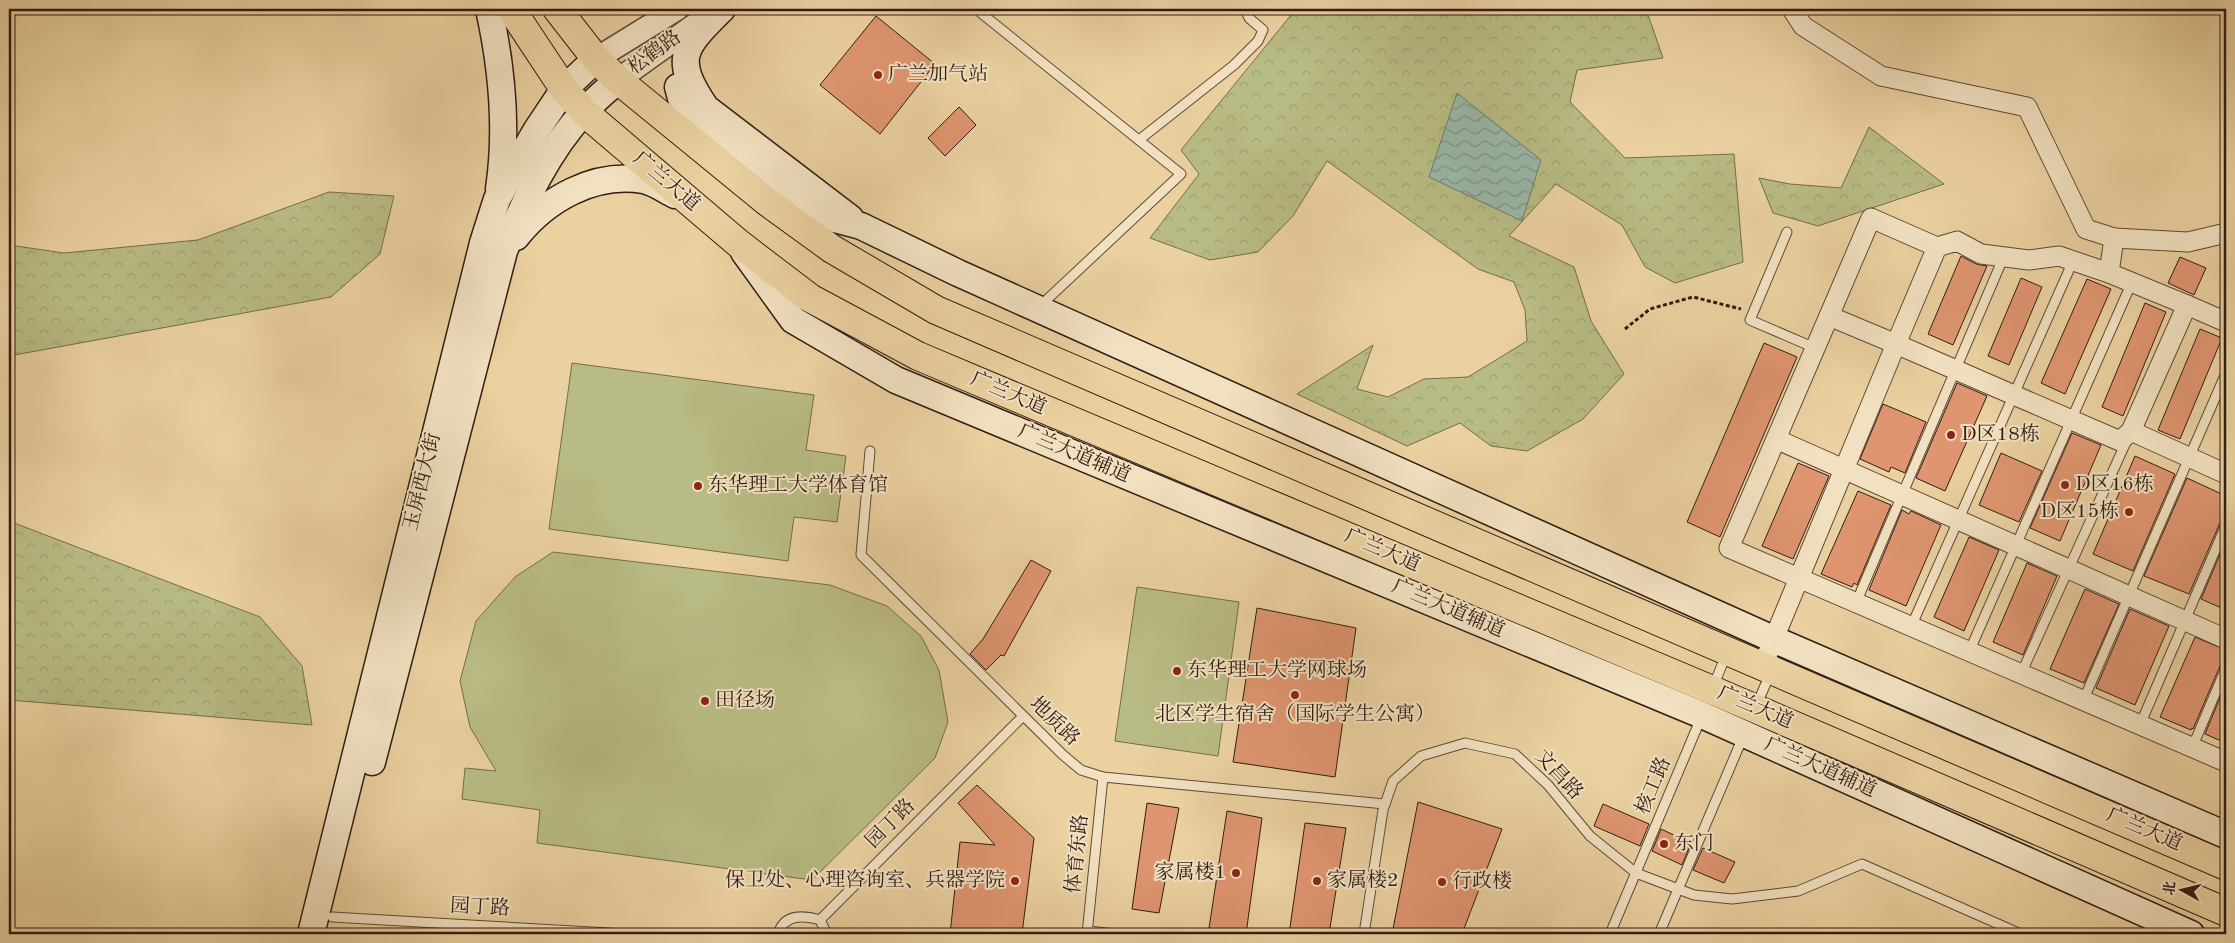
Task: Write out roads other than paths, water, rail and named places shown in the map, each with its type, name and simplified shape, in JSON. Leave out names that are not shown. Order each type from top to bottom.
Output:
[{"type":"main road","points":[[489,9],[496,42],[504,110],[501,175],[497,199]]},
{"type":"main road","name":"广兰大道","points":[[511,9],[564,89],[584,112],[688,201],[738,243],[810,298],[918,356],[1707,703],[2226,912]]},
{"type":"main road","name":"广兰大道","points":[[557,9],[596,59],[618,80],[766,201],[832,249],[936,310],[2226,866]]},
{"type":"main road","points":[[722,9],[693,37],[678,58],[676,76],[681,98],[694,123],[797,209]]},
{"type":"main road","points":[[693,37],[687,54],[686,68],[692,86],[706,108],[861,226]]},
{"type":"main road","name":"玉屏西大街","points":[[311,934],[481,253],[497,199],[536,131],[564,89],[596,59]]},
{"type":"main road","name":"玉屏西大街","points":[[330,925],[504,251],[526,202],[555,150],[584,112],[618,80]]},
{"type":"main road","points":[[504,251],[526,224],[549,206],[578,188],[613,178],[645,180],[688,201]]},
{"type":"main road","points":[[766,201],[861,226],[1037,309],[1773,639],[2226,835]]},
{"type":"main road","name":"广兰大道辅道","points":[[1750,721],[2191,934]]},
{"type":"street","name":"松鹤路","points":[[596,59],[677,9]]},
{"type":"street","name":"松鹤路","points":[[618,80],[717,9]]},
{"type":"street","points":[[1792,9],[1804,26],[1881,76],[2027,107],[2086,230],[2114,238],[2188,242],[2226,233]]},
{"type":"street","points":[[2226,322],[2132,282],[2059,256],[2029,260],[2005,255],[1981,254],[1957,241],[1937,247],[1871,218],[1729,548],[2226,762]]},
{"type":"street","points":[[2109,274],[2114,238]]},
{"type":"street","points":[[1767,667],[1773,639],[1937,247]]},
{"type":"street","points":[[1828,316],[2120,442],[2131,431],[2187,305]]},
{"type":"street","points":[[2131,431],[2226,474]]},
{"type":"street","points":[[1776,439],[2226,639]]},
{"type":"lane","points":[[976,9],[1182,174],[1037,309]]},
{"type":"lane","points":[[1139,140],[1234,65],[1258,41],[1263,30],[1249,18],[1245,9]]},
{"type":"lane","points":[[1787,232],[1750,320],[1815,348]]},
{"type":"lane","points":[[1856,603],[2005,255]]},
{"type":"lane","points":[[1911,627],[2073,261]]},
{"type":"lane","points":[[1969,652],[2132,282]]},
{"type":"lane","points":[[2083,701],[2226,374]]},
{"type":"lane","points":[[2021,674],[2131,431]]},
{"type":"lane","name":"地质路","points":[[870,451],[861,555],[1023,716],[1081,770],[1103,777],[1385,804]]},
{"type":"lane","points":[[2140,726],[2226,525]]},
{"type":"lane","name":"核工路","points":[[1610,934],[1728,650]]},
{"type":"lane","points":[[1659,934],[1750,721],[1767,667]]},
{"type":"lane","points":[[2192,748],[2226,668]]},
{"type":"lane","name":"园丁路","points":[[820,920],[1023,716]]},
{"type":"lane","name":"文昌路","points":[[1364,934],[1385,804],[1393,781],[1421,756],[1465,743],[1515,754],[1548,785],[1590,836],[1636,873],[1694,895],[1732,899],[1798,891],[1862,864],[2021,934]]},
{"type":"lane","name":"体育东路","points":[[1087,933],[1103,777]]},
{"type":"lane","points":[[778,934],[780,927],[789,919],[798,916],[807,916],[820,920],[827,934]]},
{"type":"lane","name":"园丁路","points":[[330,925],[626,934]]},
{"type":"lane","points":[[1087,933],[1116,934]]},
{"type":"water","points":[[1457,93],[1541,160],[1522,221],[1429,177]]},
{"type":"place","name":"广兰加气站","points":[[878,75]]},
{"type":"place","name":"D区18栋","points":[[1951,435]]},
{"type":"place","name":"D区16栋","points":[[2065,485]]},
{"type":"place","name":"东华理工大学体育馆","points":[[698,486]]},
{"type":"place","name":"D区15栋","points":[[2129,512]]},
{"type":"place","name":"东华理工大学网球场","points":[[1177,671]]},
{"type":"place","name":"北区学生宿舍（国际学生公寓）","points":[[1295,695]]},
{"type":"place","name":"田径场","points":[[705,701]]},
{"type":"place","name":"东门","points":[[1664,844]]},
{"type":"place","name":"家属楼1","points":[[1236,873]]},
{"type":"place","name":"保卫处、心理咨询室、兵器学院","points":[[1015,881]]},
{"type":"place","name":"家属楼2","points":[[1317,881]]},
{"type":"place","name":"行政楼","points":[[1442,882]]}]
